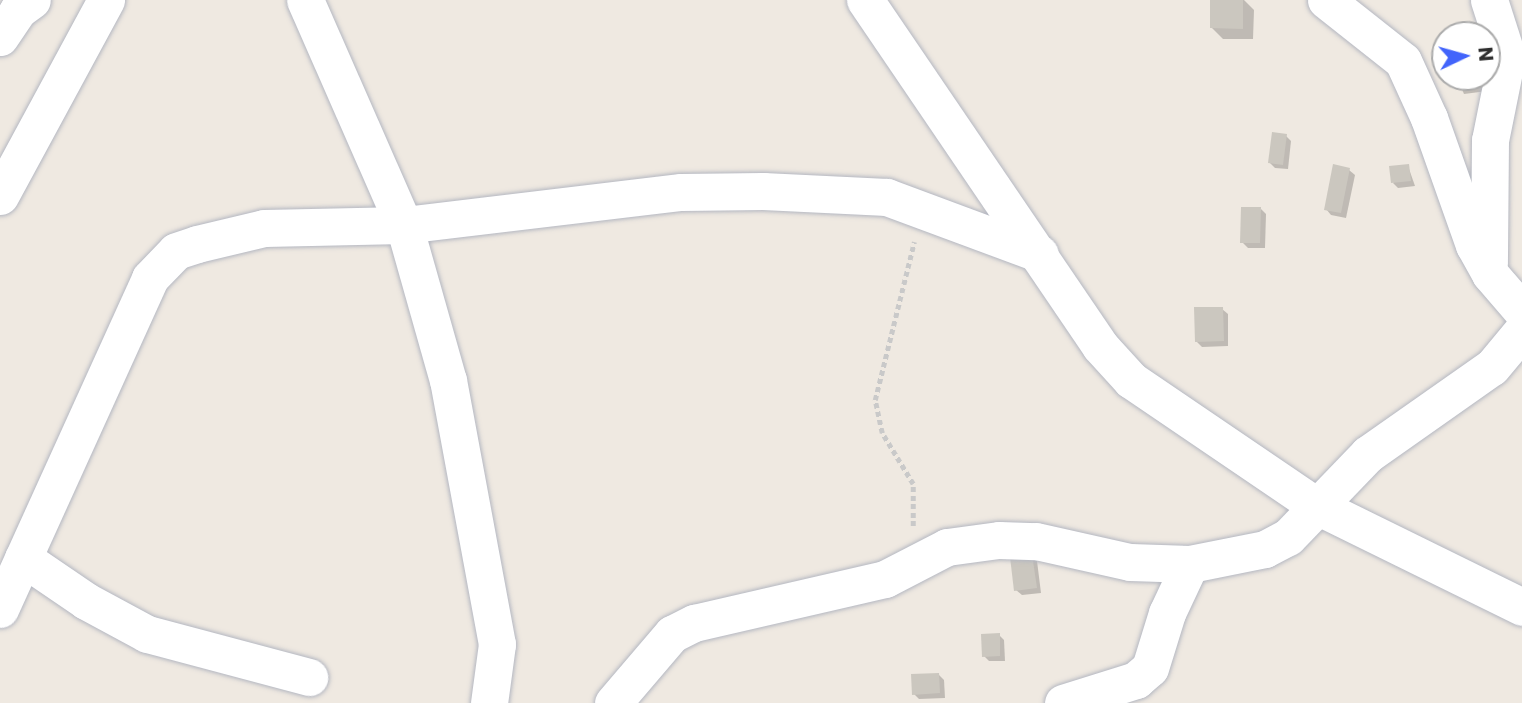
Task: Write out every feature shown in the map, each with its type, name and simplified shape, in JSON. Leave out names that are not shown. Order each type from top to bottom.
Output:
[{"type":"street","points":[[0,37],[32,0]]},
{"type":"street","points":[[0,196],[106,0]]},
{"type":"street","points":[[305,0],[404,225],[448,380],[469,478],[497,644],[489,703]]},
{"type":"street","points":[[865,0],[1100,346],[1131,380],[1315,505],[1522,607]]},
{"type":"street","points":[[1326,0],[1403,61],[1429,118],[1464,221],[1490,274],[1522,312]]},
{"type":"street","points":[[1489,0],[1507,56],[1490,140],[1490,274]]},
{"type":"street","points":[[0,609],[138,303],[162,263],[176,251],[264,228],[404,225],[681,192],[851,194],[887,197],[1040,254]]},
{"type":"street","points":[[613,703],[672,634],[694,623],[885,579],[947,547],[999,540],[1036,541],[1130,562],[1190,564],[1265,549],[1288,537],[1315,505],[1368,454],[1492,367],[1522,331]]},
{"type":"street","points":[[23,558],[86,601],[147,634],[309,677]]},
{"type":"street","points":[[1063,703],[1136,680],[1150,668],[1167,613],[1190,564]]},
{"type":"path","points":[[912,565],[913,484],[882,433],[875,400],[920,211]]},
{"type":"building","points":[[1210,0],[1243,0],[1243,29],[1210,28]]},
{"type":"building","points":[[1272,132],[1287,134],[1283,165],[1268,163]]},
{"type":"building","points":[[1333,164],[1350,168],[1341,213],[1324,210]]},
{"type":"building","points":[[1409,164],[1411,181],[1391,183],[1389,166]]},
{"type":"building","points":[[1241,207],[1261,207],[1260,243],[1240,243]]},
{"type":"building","points":[[1194,307],[1223,307],[1224,341],[1195,342]]},
{"type":"building","points":[[1032,554],[1037,588],[1014,591],[1010,557]]},
{"type":"building","points":[[1000,633],[1000,656],[982,657],[981,634]]},
{"type":"building","points":[[939,673],[940,693],[912,695],[911,674]]}]
